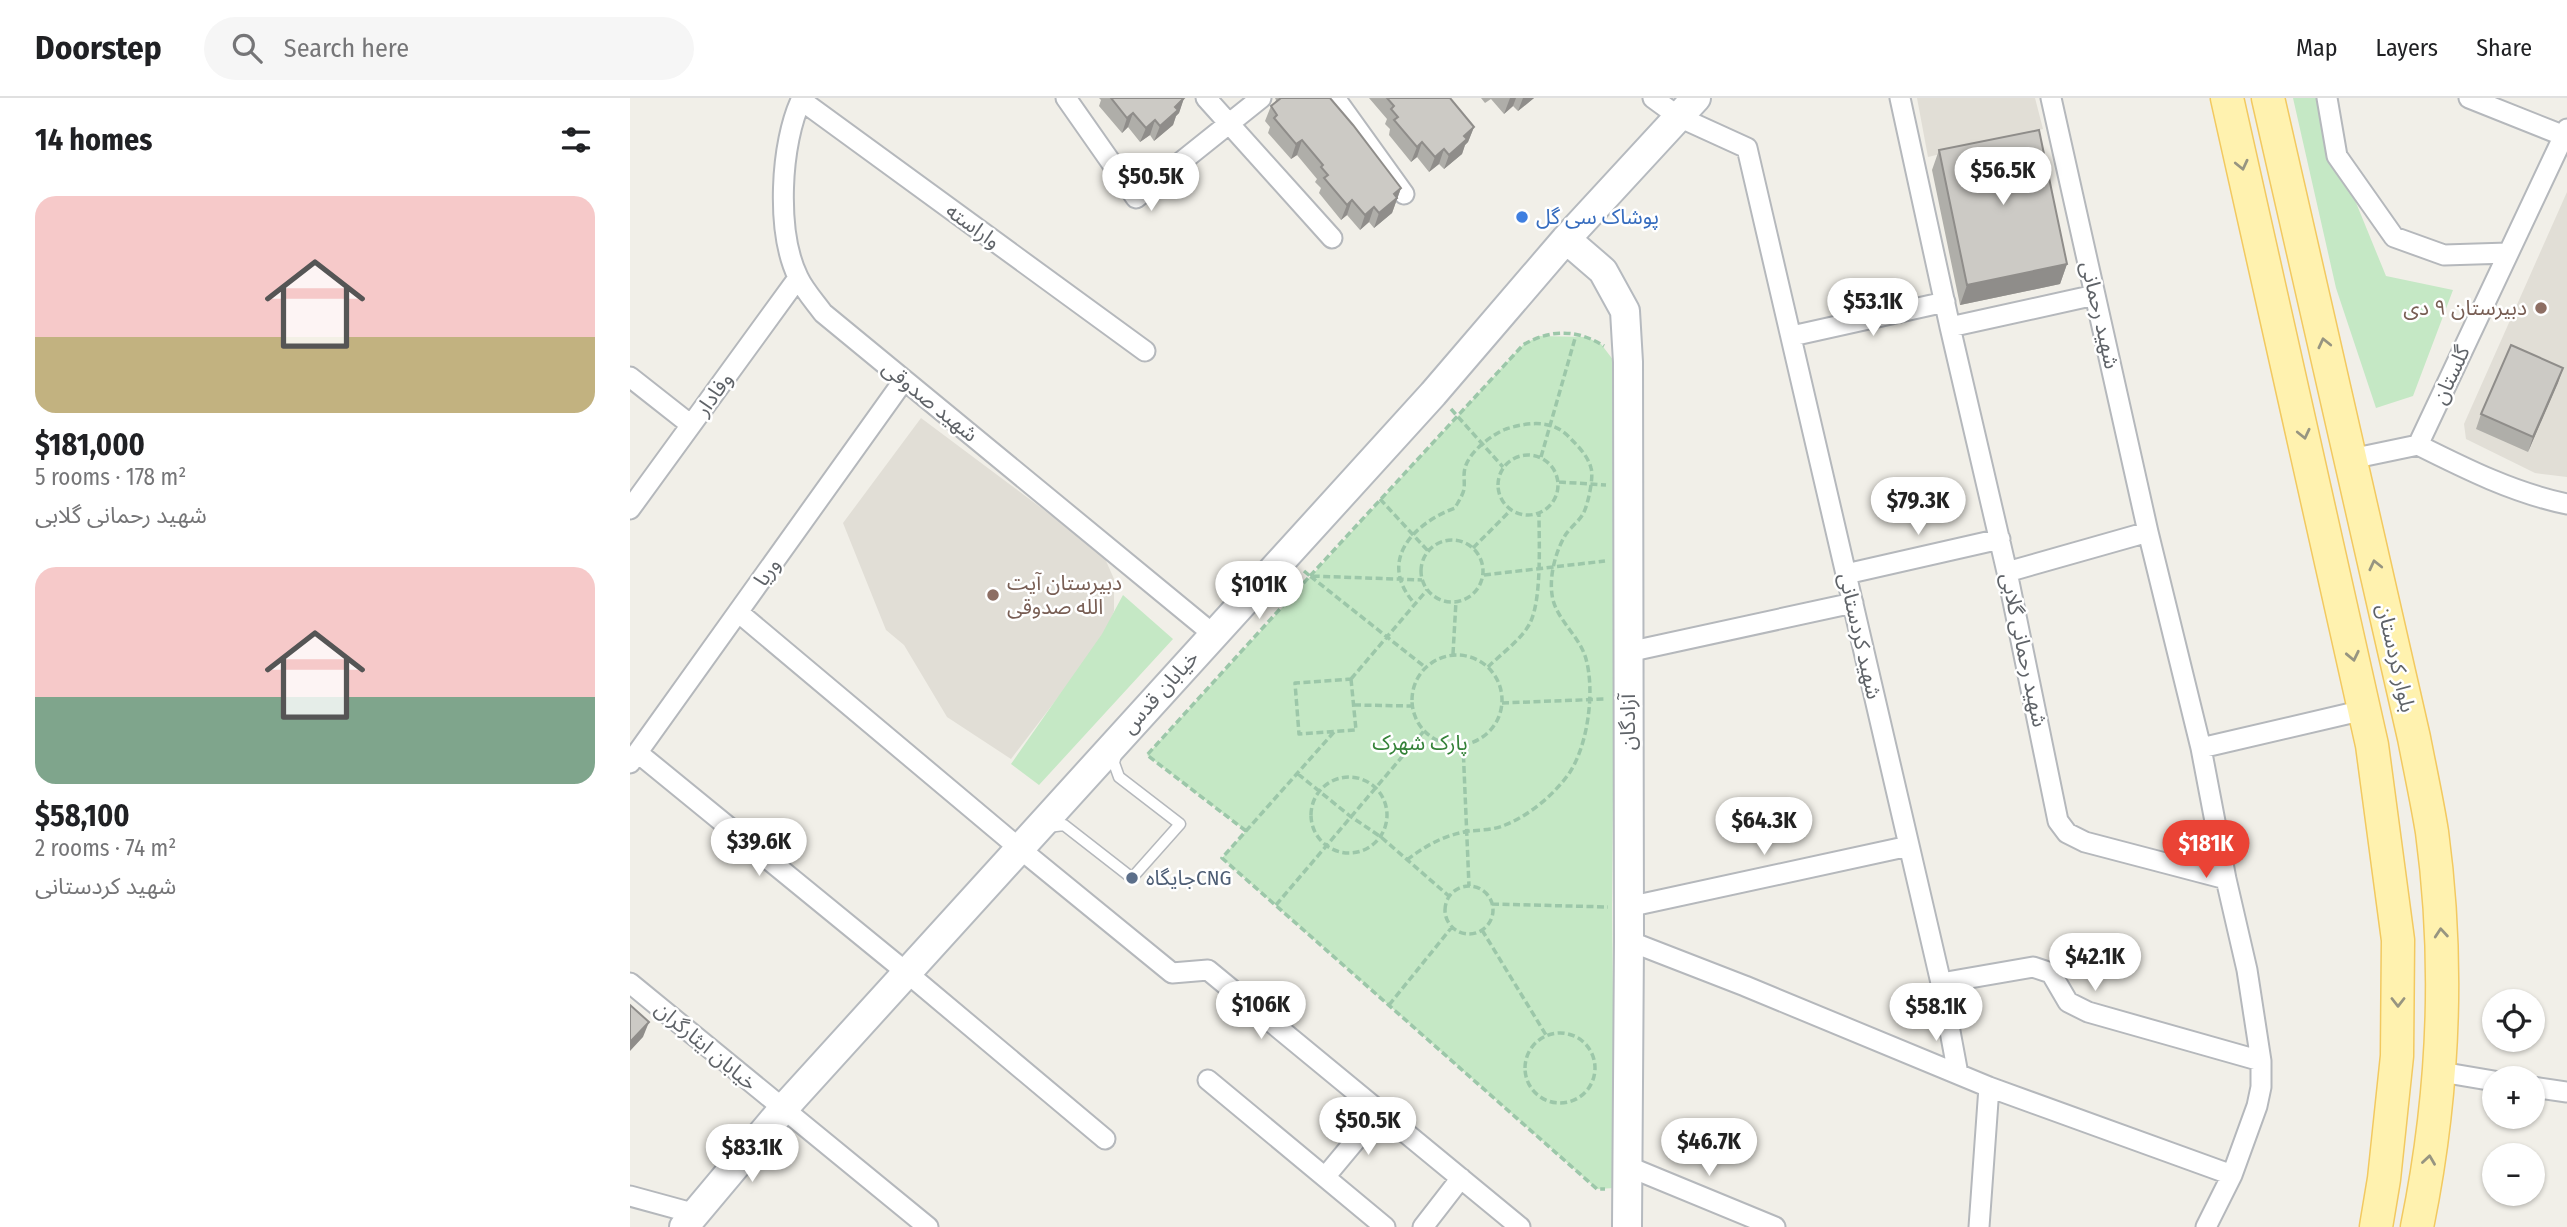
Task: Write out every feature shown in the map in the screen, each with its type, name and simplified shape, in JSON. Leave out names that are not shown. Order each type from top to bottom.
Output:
[{"type":"main road","name":"بلوار کردستان","points":[[2227,98],[2372,745],[2398,940],[2397,1056],[2376,1227]]},
{"type":"main road","name":"بلوار کردستان","points":[[2268,98],[2414,738],[2432,832],[2443,956],[2441,1072],[2417,1227]]},
{"type":"main road","name":"خیابان قدس","points":[[690,1220],[783,1109],[1433,394],[1566,239],[1688,108]]},
{"type":"main road","name":"آزادگان","points":[[1566,239],[1603,271],[1625,311],[1628,362],[1629,941],[1621,1177],[1627,1227]]},
{"type":"main road","points":[[2322,514],[2361,504]]},
{"type":"main road","points":[[2372,745],[2414,738]]},
{"type":"street","points":[[1066,98],[1136,198],[1261,98]]},
{"type":"street","points":[[1206,98],[1332,238]]},
{"type":"street","points":[[1335,98],[1404,194]]},
{"type":"street","points":[[1653,98],[1688,108]]},
{"type":"street","name":"شهید رحمانی گلابی","points":[[1900,98],[2000,538],[2058,821],[2067,833],[2085,842],[2226,879]]},
{"type":"street","name":"شهید رحمانی","points":[[2051,98],[2148,531],[2201,748],[2247,970],[2261,1061],[2262,1087],[2257,1106],[2232,1175],[2206,1227]]},
{"type":"street","points":[[2327,98],[2337,156],[2394,237],[2444,256],[2508,253]]},
{"type":"street","points":[[2469,98],[2566,134]]},
{"type":"street","name":"شهید صدوقی","points":[[802,99],[788,142],[784,193],[786,244],[798,278],[823,313],[1213,634]]},
{"type":"street","name":"واراسته","points":[[802,99],[1145,351]]},
{"type":"street","name":"شهید کردستانی","points":[[1688,108],[1746,148],[1941,983],[1958,1074]]},
{"type":"street","name":"گلستان","points":[[2418,445],[2566,134]]},
{"type":"street","name":"وفادار","points":[[630,509],[798,278]]},
{"type":"street","points":[[1950,327],[2095,295]]},
{"type":"street","points":[[1792,336],[1945,302]]},
{"type":"street","points":[[630,377],[691,425]]},
{"type":"street","name":"وریا","points":[[634,759],[904,380]]},
{"type":"street","points":[[2351,459],[2418,445],[2507,486],[2567,504]]},
{"type":"street","points":[[2007,572],[2148,531]]},
{"type":"street","points":[[1846,574],[2000,538]]},
{"type":"street","points":[[1628,652],[1853,603]]},
{"type":"street","points":[[738,612],[1025,841],[1172,973],[1208,971],[1520,1227]]},
{"type":"street","points":[[2201,748],[2364,710]]},
{"type":"street","points":[[634,759],[906,972],[1105,1139]]},
{"type":"street","points":[[1628,906],[1909,846]]},
{"type":"street","points":[[1629,941],[1989,1087],[2232,1175]]},
{"type":"street","points":[[1941,983],[2034,967],[2051,973],[2068,1002],[2088,1012],[2261,1061]]},
{"type":"street","name":"خیابان ایثارگران","points":[[630,983],[928,1227]]},
{"type":"street","points":[[2441,1072],[2482,1079]]},
{"type":"street","points":[[1208,1080],[1384,1227]]},
{"type":"street","points":[[1979,1227],[1989,1087]]},
{"type":"street","points":[[2545,1089],[2567,1092]]},
{"type":"street","points":[[1325,1177],[1380,1111]]},
{"type":"street","points":[[1621,1177],[1775,1227]]},
{"type":"street","points":[[1423,1227],[1461,1178]]},
{"type":"street","points":[[630,1196],[690,1220]]},
{"type":"lane","points":[[1025,841],[1054,824],[1065,825],[1132,878],[1180,824],[1119,777],[1114,763],[1125,731]]},
{"type":"path","points":[[1541,457],[1576,335]]},
{"type":"path","points":[[1246,831],[1147,755],[1523,345]]},
{"type":"path","points":[[1433,394],[1458,416],[1503,467]]},
{"type":"path","points":[[1407,860],[1445,837],[1504,826],[1541,803],[1558,787],[1570,772],[1578,755],[1588,718],[1586,658],[1570,628],[1560,617],[1552,598],[1553,567],[1566,534],[1584,514],[1592,484],[1592,469],[1568,435],[1550,425],[1533,422],[1499,432],[1471,456],[1465,466],[1464,489],[1455,508],[1442,513],[1413,534],[1403,547],[1399,560],[1401,584],[1415,604]]},
{"type":"path","points":[[1520,456],[1541,457],[1550,463],[1559,482],[1554,502],[1539,514],[1520,514],[1511,510],[1499,495],[1497,485],[1503,467],[1520,456]]},
{"type":"path","points":[[1559,482],[1628,486]]},
{"type":"path","points":[[1380,499],[1428,551]]},
{"type":"path","points":[[1473,548],[1511,510]]},
{"type":"path","points":[[1488,667],[1529,626],[1533,615],[1539,569],[1539,514]]},
{"type":"path","points":[[1445,540],[1455,540],[1473,548],[1483,566],[1483,575],[1474,593],[1456,601],[1445,601],[1427,590],[1421,570],[1428,551],[1445,540]]},
{"type":"path","points":[[1285,556],[1425,667]]},
{"type":"path","points":[[1483,575],[1628,560]]},
{"type":"path","points":[[1310,576],[1422,580]]},
{"type":"path","points":[[1351,679],[1356,730],[1299,734],[1295,683],[1351,679],[1427,590]]},
{"type":"path","points":[[1453,654],[1456,601]]},
{"type":"path","points":[[1453,654],[1469,655],[1488,667],[1501,688],[1502,703],[1499,719],[1489,732],[1476,741],[1463,745],[1435,740],[1424,731],[1412,706],[1414,685],[1425,667],[1438,658],[1453,654]]},
{"type":"path","points":[[1502,703],[1615,698]]},
{"type":"path","points":[[1354,705],[1412,706]]},
{"type":"path","points":[[1276,905],[1424,731]]},
{"type":"path","points":[[1334,732],[1222,858],[1597,1189],[1621,1177]]},
{"type":"path","points":[[1463,745],[1469,887]]},
{"type":"path","points":[[1298,774],[1318,792],[1381,837],[1450,897]]},
{"type":"path","points":[[1353,777],[1366,781],[1377,789],[1384,799],[1386,825],[1381,837],[1372,846],[1349,854],[1326,846],[1312,827],[1310,815],[1312,802],[1318,792],[1328,783],[1340,778],[1353,777]]},
{"type":"path","points":[[1469,887],[1483,892],[1492,904],[1492,919],[1482,930],[1466,934],[1452,927],[1445,913],[1455,891],[1469,887]]},
{"type":"path","points":[[1492,904],[1628,906]]},
{"type":"path","points":[[1389,1005],[1452,927]]},
{"type":"path","points":[[1482,930],[1546,1035]]},
{"type":"path","points":[[1568,1033],[1587,1045],[1593,1054],[1595,1076],[1583,1095],[1573,1101],[1549,1101],[1530,1086],[1525,1063],[1529,1051],[1546,1035],[1568,1033]]},
{"type":"shaded area","points":[[1917,98],[2035,98],[2043,129],[1928,157]]},
{"type":"shaded area","name":"دبیرستان ۹ دی","points":[[2567,192],[2567,477],[2535,473],[2466,439],[2464,424]]},
{"type":"shaded area","name":"دبیرستان آیت الله صدوقی","points":[[921,418],[1103,554],[1114,579],[1114,611],[1104,637],[1011,759],[947,717],[904,645],[886,630],[843,523]]},
{"type":"green space","points":[[2293,98],[2317,98],[2321,117],[2386,276],[2453,290],[2413,396],[2376,408],[2336,288]]},
{"type":"green space","name":"پارک شهرک","points":[[1539,336],[1586,337],[1601,344],[1617,365],[1612,907],[1615,1188],[1597,1189],[1222,858],[1246,831],[1147,755],[1523,345]]},
{"type":"green space","points":[[1123,595],[1173,639],[1039,785],[1011,764],[1102,634]]},
{"type":"building","points":[[1111,98],[1184,98],[1175,107],[1178,110],[1160,126],[1155,120],[1146,128],[1133,113],[1127,118]]},
{"type":"building","points":[[1281,98],[1330,98],[1401,188],[1394,194],[1397,198],[1379,213],[1374,207],[1365,215],[1352,200],[1347,205],[1324,178],[1328,175],[1321,167],[1323,165],[1302,140],[1296,144],[1274,118],[1277,115],[1271,106]]},
{"type":"building","points":[[1387,98],[1450,98],[1474,127],[1464,136],[1467,139],[1449,155],[1444,149],[1435,157],[1422,142],[1417,147],[1394,120],[1398,117]]},
{"type":"building","points":[[2039,130],[2067,264],[1967,285],[1939,150]]},
{"type":"building","points":[[2511,345],[2563,368],[2533,437],[2481,414]]},
{"type":"building","points":[[630,1005],[649,1022],[630,1042]]},
{"type":"place","name":"پوشاک سی گل","points":[[1522,217]]},
{"type":"place","name":"دبیرستان ۹ دی","points":[[2541,308]]},
{"type":"place","name":"دبیرستان آیت الله صدوقی","points":[[993,595]]},
{"type":"place","name":"جایگاهCNG","points":[[1132,878]]}]
